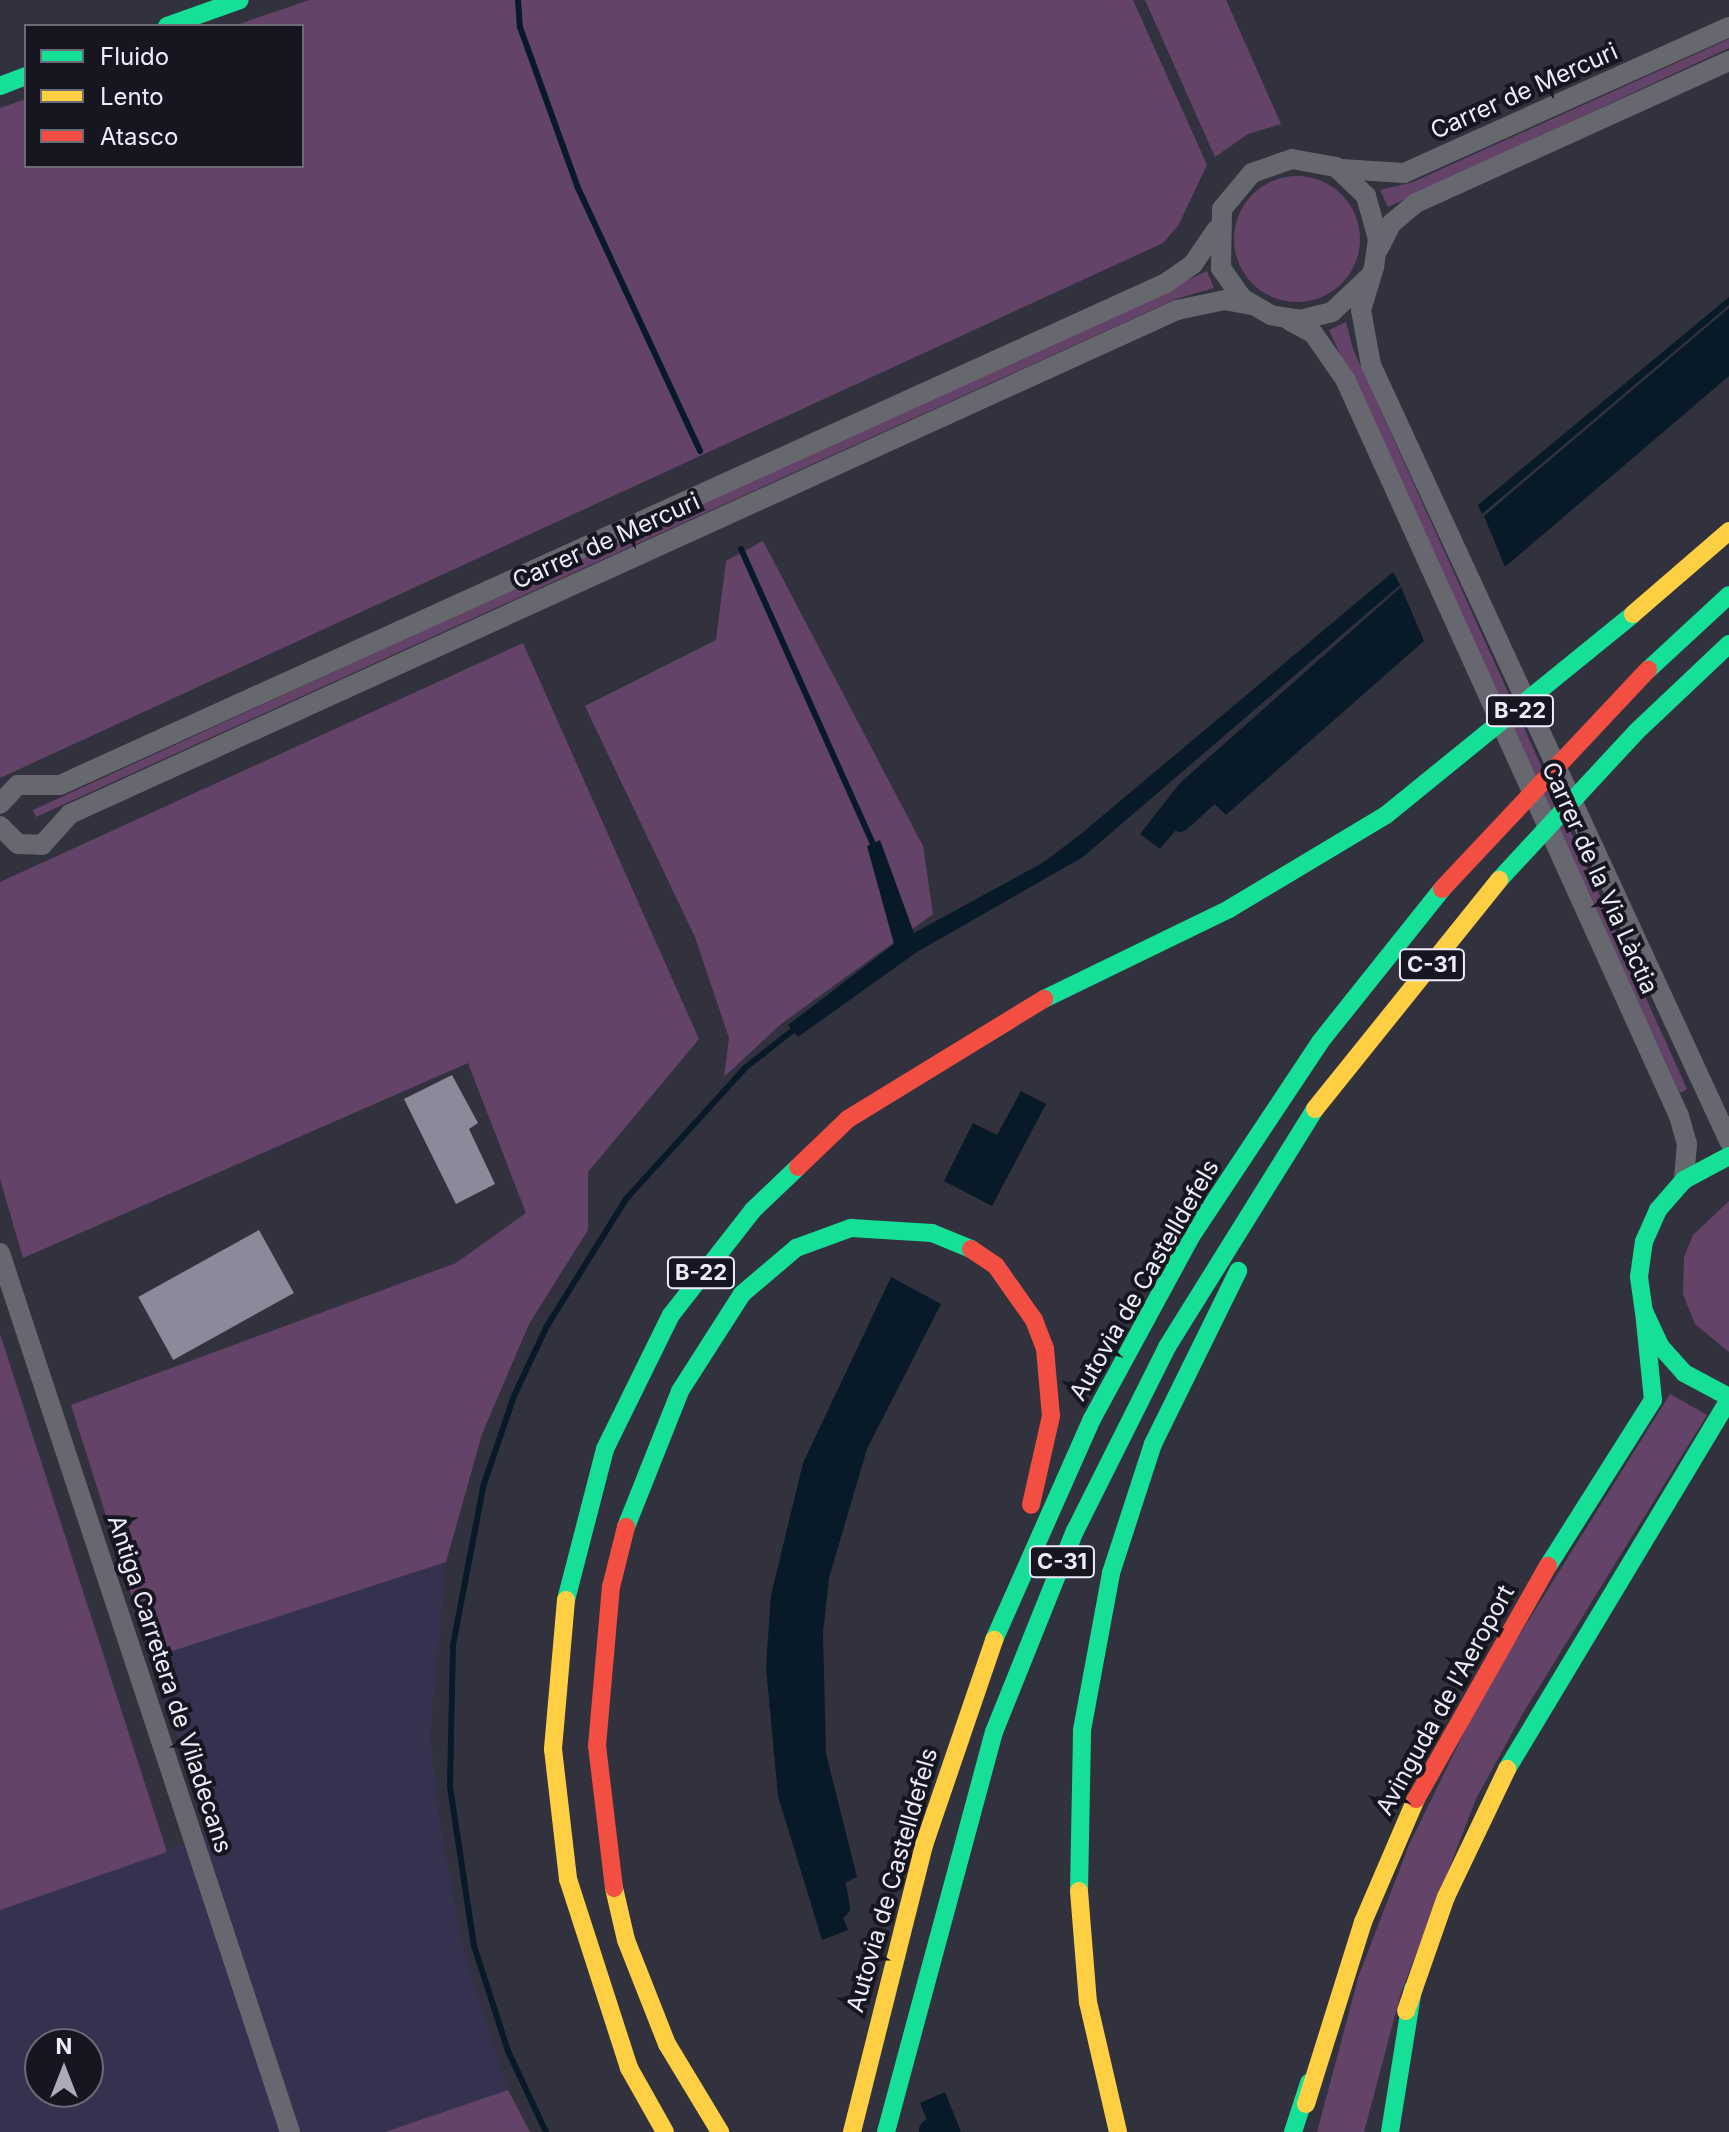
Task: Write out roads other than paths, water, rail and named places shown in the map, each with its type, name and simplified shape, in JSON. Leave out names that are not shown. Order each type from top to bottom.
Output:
[{"type":"main road","points":[[173,24],[240,0]]},
{"type":"main road","points":[[0,86],[24,77]]},
{"type":"main road","name":"B-22","points":[[665,2132],[629,2068],[585,1947],[568,1879],[553,1749],[559,1626],[582,1523],[605,1449],[671,1315],[712,1258],[798,1162],[895,1085],[1026,1008],[1292,874],[1448,769],[1729,531]]},
{"type":"main road","name":"Autovia de Castelldefels","points":[[852,2132],[924,1845],[999,1626],[1092,1419],[1192,1235],[1320,1042],[1479,842],[1612,703],[1729,595]]},
{"type":"main road","name":"C-31","points":[[886,2132],[956,1855],[994,1732],[1058,1570],[1175,1335],[1290,1144],[1325,1092],[1365,1050],[1499,880],[1636,732],[1729,644]]},
{"type":"main road","points":[[1118,2132],[1088,2002],[1076,1834],[1082,1730],[1111,1573],[1153,1444],[1196,1353],[1365,1050]]},
{"type":"main road","points":[[1684,1180],[1729,1156]]},
{"type":"main road","name":"Avinguda de l'Aeroport","points":[[1302,2132],[1309,2083],[1363,1922],[1426,1776],[1518,1614],[1653,1400],[1639,1277],[1644,1241],[1658,1210],[1684,1180]]},
{"type":"main road","points":[[720,2132],[667,2044],[626,1940],[601,1811],[601,1668],[630,1511],[674,1403],[742,1294],[796,1248],[851,1228],[932,1233],[962,1243],[996,1266],[1034,1320],[1052,1385],[1051,1416],[1043,1469],[999,1626]]},
{"type":"main road","points":[[1374,2132],[1413,1989],[1446,1897],[1522,1737],[1729,1398],[1684,1373],[1660,1346],[1644,1311]]},
{"type":"main road","points":[[1390,2132],[1413,1989]]},
{"type":"main road","points":[[1293,2132],[1309,2083]]},
{"type":"street","name":"Carrer de Mercuri","points":[[1336,167],[1369,175],[1404,173],[1729,27]]},
{"type":"street","points":[[1377,256],[1373,210],[1336,167],[1307,159],[1264,166],[1230,194],[1220,222],[1221,268],[1254,306],[1283,318],[1332,312],[1369,277],[1392,223],[1416,203],[1729,61]]},
{"type":"street","name":"Carrer de Mercuri","points":[[0,804],[18,785],[60,785],[1166,283],[1204,252],[1220,222]]},
{"type":"street","name":"Carrer de la Via Làctia","points":[[1369,277],[1361,330],[1371,365],[1729,1141]]},
{"type":"street","name":"Carrer de Mercuri","points":[[0,826],[18,844],[42,845],[70,814],[1177,310],[1225,300],[1254,306]]},
{"type":"street","name":"Carrer de la Via Làctia","points":[[1283,318],[1313,333],[1345,379],[1679,1116],[1687,1144],[1684,1180]]},
{"type":"street","name":"Antiga Carretera de Viladecans","points":[[0,1253],[290,2132]]},
{"type":"water","points":[[1729,297],[1729,305],[1482,514],[1478,505]]},
{"type":"water","points":[[1729,308],[1729,376],[1505,567],[1484,516]]},
{"type":"water","points":[[1393,572],[1400,585],[1083,857],[917,952],[798,1037],[788,1025],[894,944],[867,846],[880,840],[914,933],[1044,862]]},
{"type":"water","points":[[1401,587],[1424,641],[1226,815],[1205,795],[1160,849],[1140,834],[1180,783]]},
{"type":"water","points":[[1021,1091],[1046,1104],[992,1206],[944,1181],[973,1123],[997,1135]]},
{"type":"water","points":[[891,1277],[941,1304],[867,1449],[829,1578],[823,1633],[826,1754],[857,1877],[832,1889],[848,1930],[822,1940],[778,1796],[766,1667],[771,1595],[803,1463]]},
{"type":"water","points":[[945,2092],[961,2132],[932,2132],[920,2103]]},
{"type":"waterway","points":[[518,0],[520,27],[578,188],[700,451]]},
{"type":"waterway","points":[[741,549],[875,849]]},
{"type":"waterway","points":[[1180,821],[1228,777]]},
{"type":"waterway","points":[[546,2132],[508,2051],[474,1946],[450,1787],[453,1645],[483,1487],[514,1396],[547,1326],[626,1199],[745,1068],[797,1027]]},
{"type":"waterway","points":[[830,1858],[839,1907]]}]
